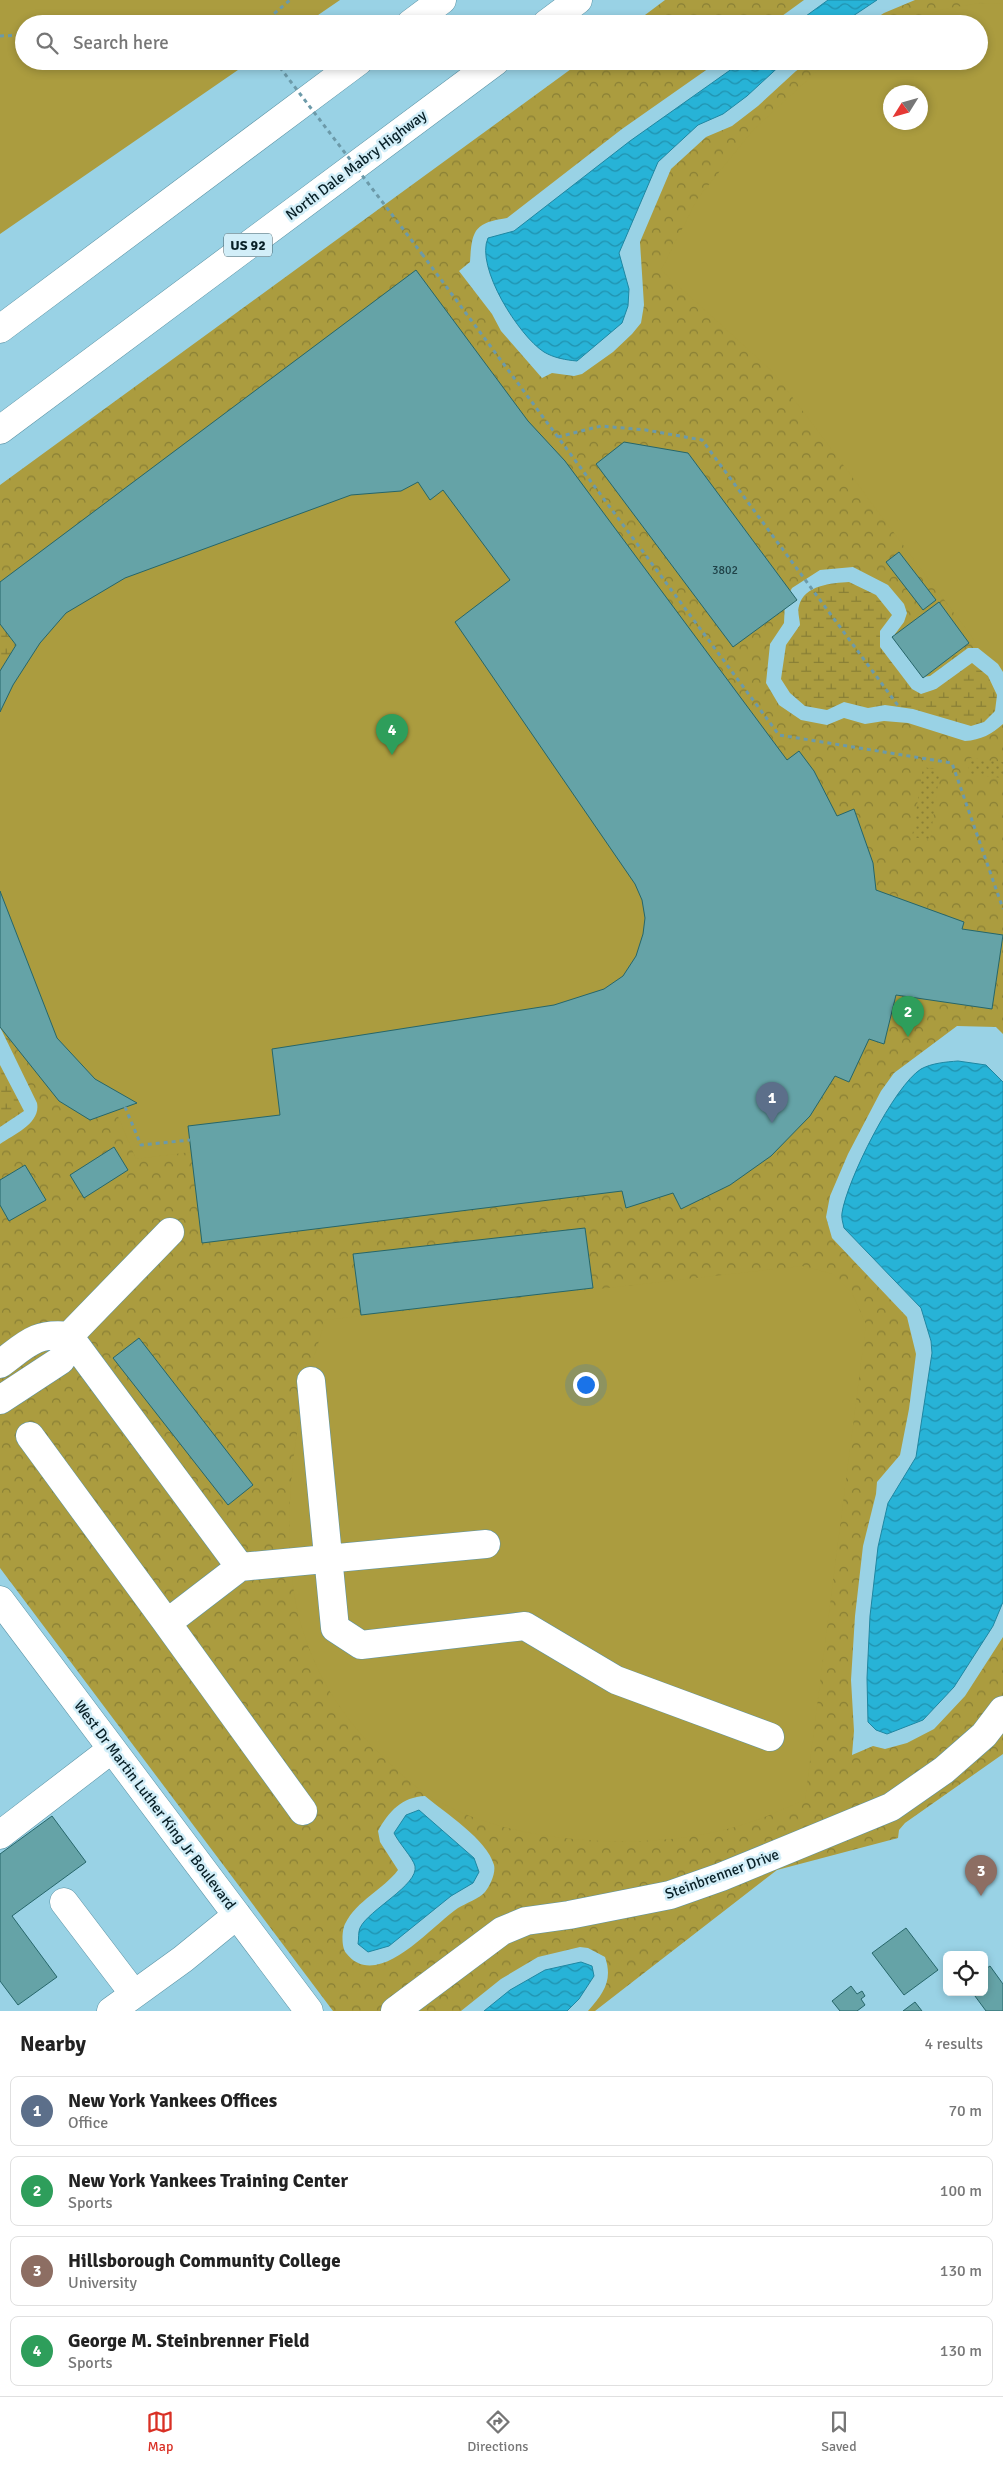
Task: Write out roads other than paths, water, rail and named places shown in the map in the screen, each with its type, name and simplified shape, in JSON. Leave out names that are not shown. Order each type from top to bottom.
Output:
[{"type":"main road","points":[[422,15],[442,0]]},
{"type":"main road","points":[[558,15],[578,0]]},
{"type":"main road","points":[[0,330],[348,70]]},
{"type":"main road","name":"North Dale Mabry Highway","points":[[0,430],[484,70]]},
{"type":"main road","points":[[0,1400],[61,1360],[66,1350],[69,1336],[170,1232]]},
{"type":"main road","points":[[26,1383],[4,1361],[36,1338],[50,1334],[69,1336],[240,1567]]},
{"type":"main road","points":[[311,1380],[326,1560],[335,1628],[361,1645],[525,1626],[616,1680],[770,1737]]},
{"type":"main road","points":[[30,1436],[303,1811]]},
{"type":"main road","points":[[166,1623],[240,1567],[486,1544]]},
{"type":"main road","name":"West Dr Martin Luther King Jr Boulevard","points":[[0,1600],[309,2011]]},
{"type":"main road","name":"Steinbrenner Drive","points":[[396,2011],[502,1931],[526,1921],[569,1915],[670,1895],[721,1877],[891,1807],[944,1770],[984,1735],[1003,1710]]},
{"type":"main road","points":[[0,1836],[112,1749]]},
{"type":"main road","points":[[64,1902],[134,1994]]},
{"type":"main road","points":[[111,2011],[237,1915]]},
{"type":"water","points":[[828,0],[877,0],[854,15],[807,15]]},
{"type":"water","points":[[730,70],[775,70],[747,96],[723,114],[698,125],[658,162],[619,253],[629,289],[628,306],[622,323],[577,361],[552,356],[534,344],[523,332],[502,300],[493,283],[488,266],[486,251],[488,238],[514,231],[630,141]]},
{"type":"water","points":[[958,1061],[986,1065],[1003,1082],[1003,1602],[993,1626],[954,1687],[923,1720],[887,1734],[876,1730],[868,1722],[867,1678],[870,1616],[878,1547],[888,1503],[916,1457],[932,1353],[931,1341],[921,1308],[844,1228],[842,1215],[846,1198],[862,1157],[885,1113],[898,1094],[921,1069],[934,1064]]},
{"type":"water","points":[[419,1810],[474,1858],[479,1872],[473,1883],[451,1896],[389,1946],[368,1952],[358,1944],[360,1928],[373,1913],[409,1881],[414,1873],[414,1863],[394,1833],[406,1815]]},
{"type":"water","points":[[581,1962],[592,1966],[594,1976],[579,1999],[567,2011],[484,2011],[510,1990],[545,1970]]},
{"type":"place","name":"George M. Steinbrenner Field","points":[[392,755]]},
{"type":"place","name":"New York Yankees Training Center","points":[[908,1037]]},
{"type":"place","name":"New York Yankees Offices","points":[[772,1123]]},
{"type":"place","name":"Hillsborough Community College","points":[[981,1896]]}]
